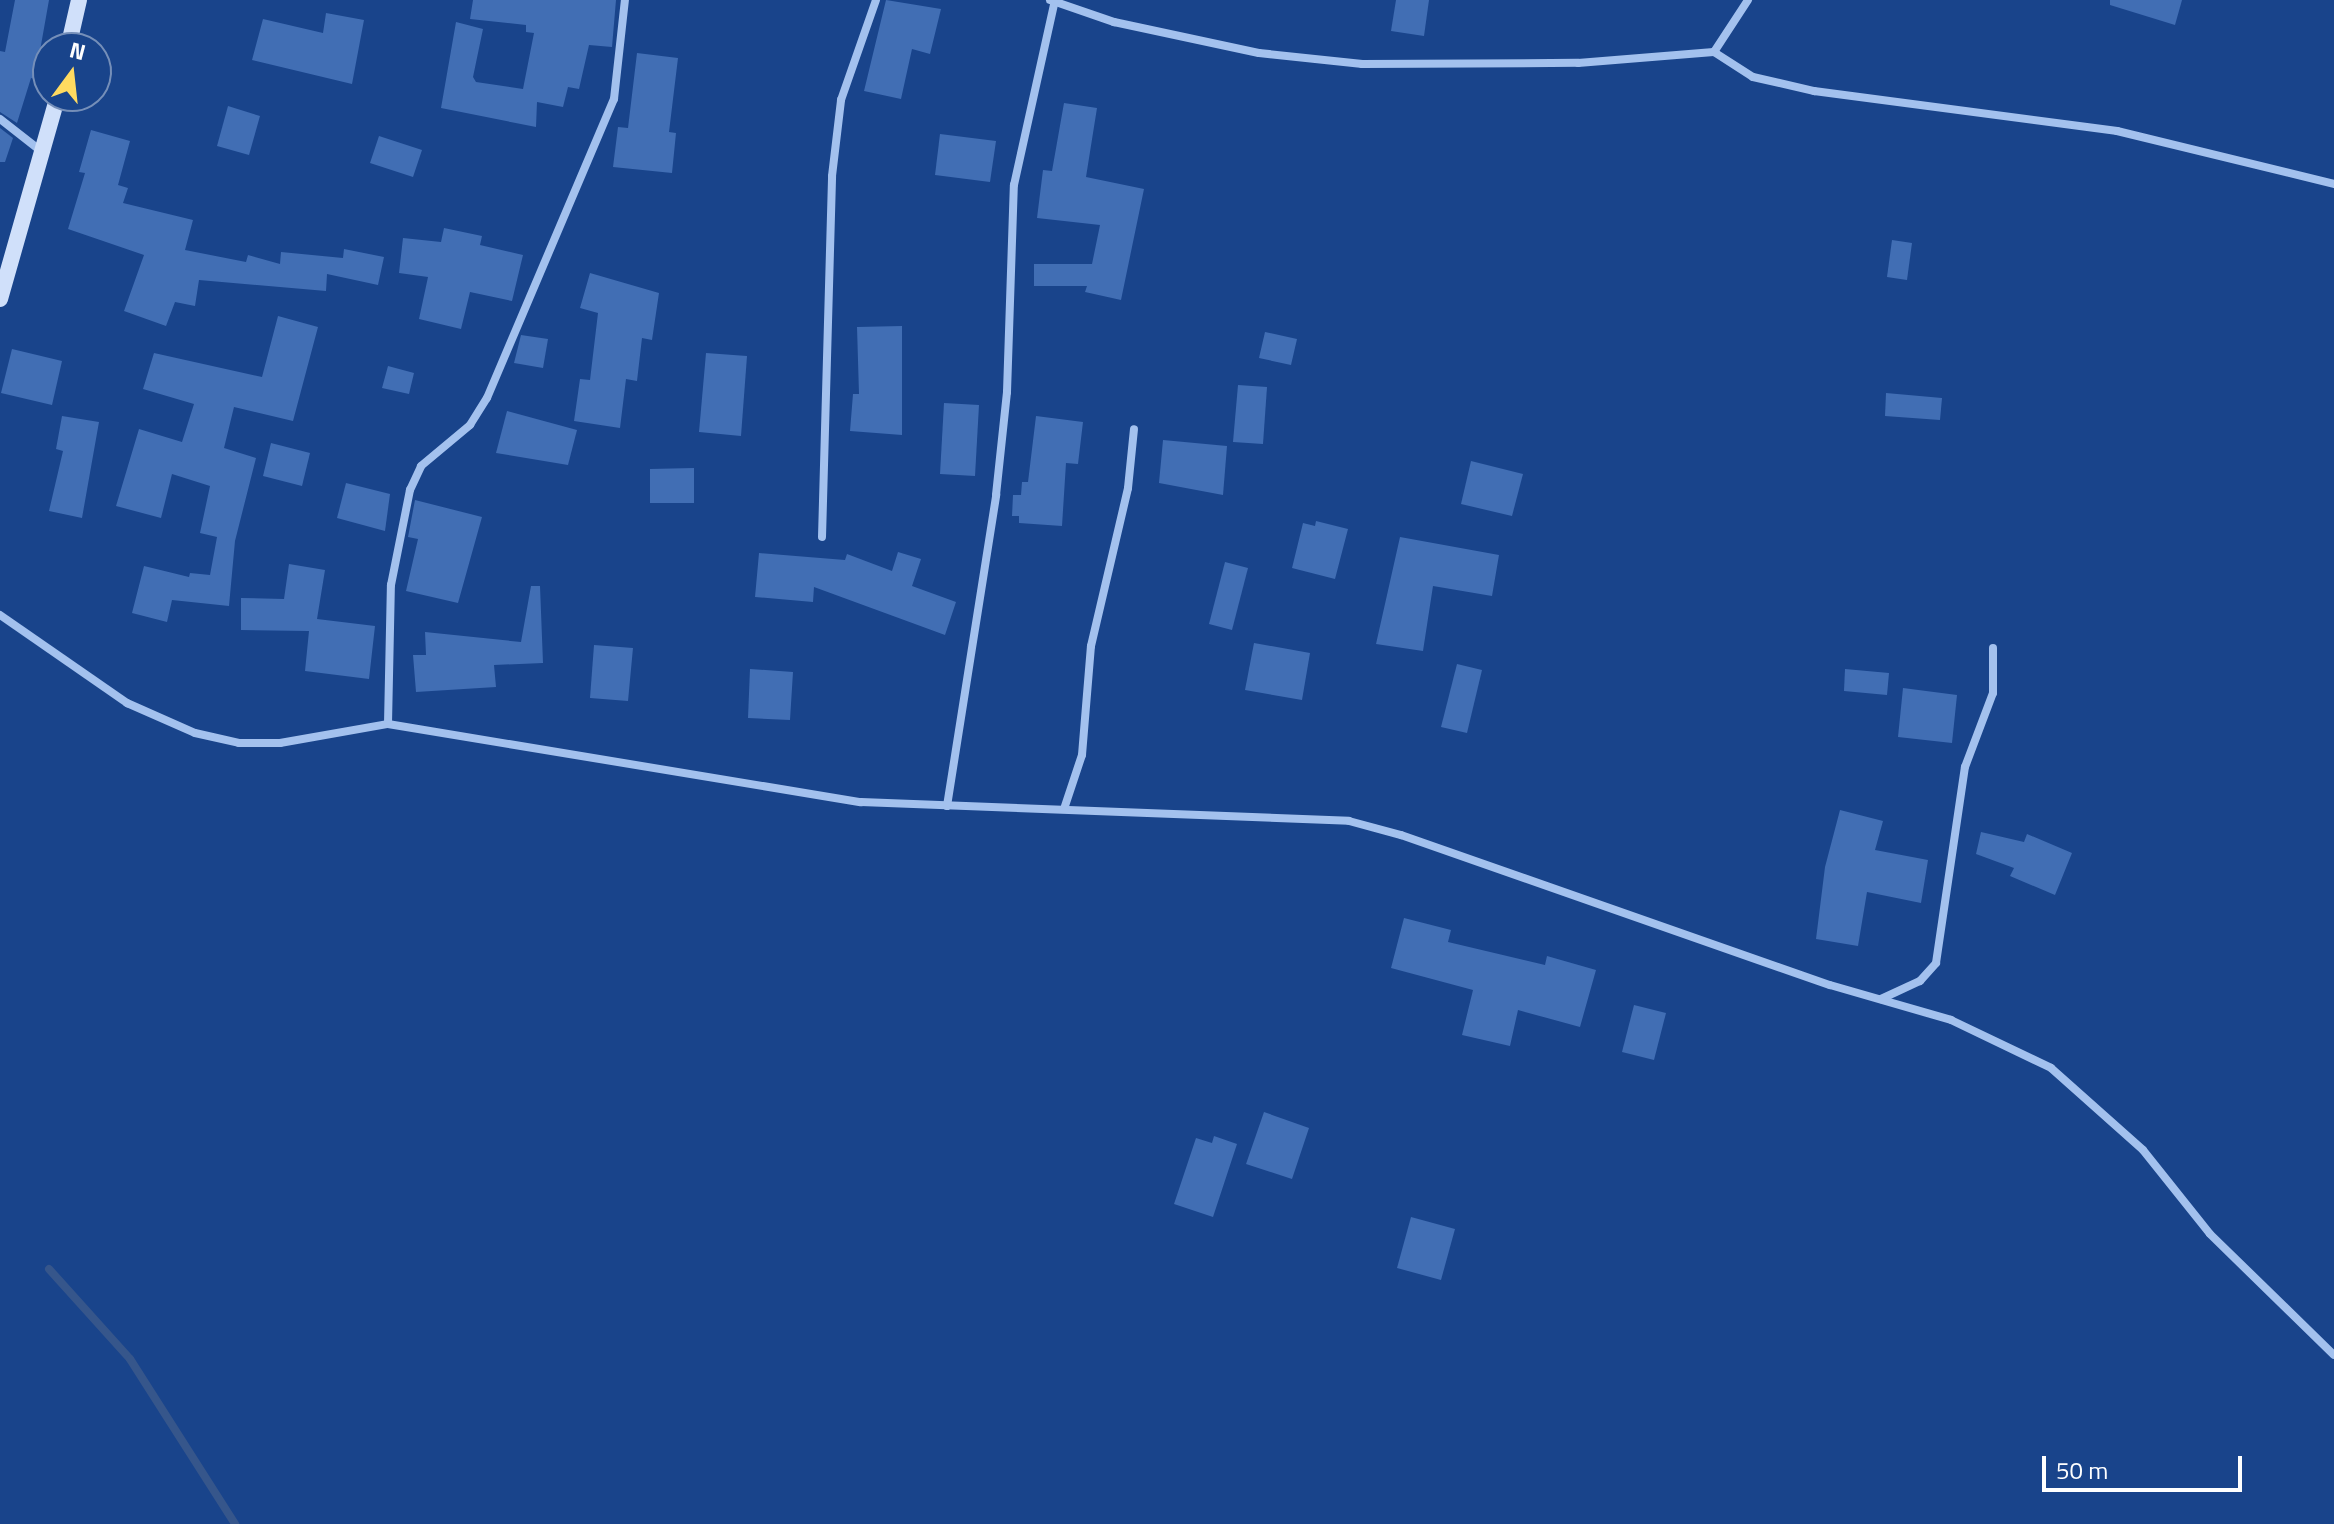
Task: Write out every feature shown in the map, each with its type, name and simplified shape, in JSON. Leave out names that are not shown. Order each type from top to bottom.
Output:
[{"type":"street","points":[[72,32],[79,0]]},
{"type":"street","points":[[388,724],[391,585],[410,490],[421,466],[470,425],[487,398],[614,99],[625,0]]},
{"type":"street","points":[[822,537],[832,176],[841,100],[876,0]]},
{"type":"street","points":[[947,806],[996,495],[1007,392],[1014,185],[1054,0],[1114,22],[1259,53],[1362,64],[1578,63],[1714,52],[1753,77],[1814,91],[2117,131],[2334,184]]},
{"type":"street","points":[[1714,52],[1748,0]]},
{"type":"street","points":[[0,299],[45,153],[54,112]]},
{"type":"street","points":[[0,119],[45,153]]},
{"type":"street","points":[[1064,809],[1082,755],[1091,646],[1128,488],[1134,429]]},
{"type":"street","points":[[0,615],[127,703],[195,733],[239,743],[280,743],[388,724],[570,750],[800,795],[947,806],[1349,821],[1585,895],[1880,1000],[1951,1020],[2051,1068],[2143,1150],[2210,1234],[2334,1355]]},
{"type":"street","points":[[1880,1000],[1920,981],[1936,963],[1965,767],[1993,693],[1993,648]]},
{"type":"building","points":[[15,0],[49,0],[43,32],[32,32],[32,78],[17,123],[0,112],[0,51],[5,52]]},
{"type":"building","points":[[473,0],[616,0],[612,47],[589,45],[579,89],[568,87],[563,107],[537,102],[536,127],[441,108],[456,22],[483,29],[473,77],[476,82],[523,89],[534,33],[526,32],[526,25],[470,19]]},
{"type":"building","points":[[886,0],[941,9],[930,54],[912,49],[901,99],[864,91]]},
{"type":"building","points":[[1396,0],[1429,0],[1424,36],[1391,31]]},
{"type":"building","points":[[2110,0],[2182,0],[2175,25],[2110,5]]},
{"type":"building","points":[[326,13],[364,20],[352,84],[252,60],[263,19],[323,33]]},
{"type":"building","points":[[637,53],[678,58],[669,132],[676,133],[672,173],[613,167],[618,127],[628,128]]},
{"type":"building","points":[[1064,103],[1097,108],[1086,177],[1144,189],[1121,300],[1085,292],[1087,286],[1034,286],[1034,264],[1092,264],[1100,225],[1037,218],[1043,170],[1052,171]]},
{"type":"building","points":[[228,106],[260,116],[249,155],[217,146]]},
{"type":"building","points":[[0,128],[13,138],[5,162],[0,162]]},
{"type":"building","points":[[91,130],[130,141],[118,185],[128,188],[123,203],[193,220],[185,250],[246,262],[248,255],[280,264],[281,252],[343,258],[344,249],[384,257],[378,285],[327,274],[326,291],[199,280],[195,306],[175,302],[166,326],[124,311],[144,255],[68,229],[85,173],[79,172]]},
{"type":"building","points":[[940,134],[996,141],[990,182],[935,175]]},
{"type":"building","points":[[379,136],[422,150],[413,177],[370,163]]},
{"type":"building","points":[[444,228],[482,236],[480,245],[523,255],[512,301],[470,292],[461,329],[419,319],[428,277],[399,273],[403,238],[441,242]]},
{"type":"building","points":[[1892,240],[1912,243],[1907,280],[1887,277]]},
{"type":"building","points":[[590,273],[659,293],[652,340],[642,338],[637,381],[626,379],[620,428],[574,421],[580,379],[590,380],[598,313],[580,308]]},
{"type":"building","points":[[278,316],[318,327],[293,421],[234,407],[224,448],[256,458],[235,541],[229,606],[172,600],[167,622],[132,613],[144,566],[189,577],[190,573],[210,575],[217,537],[200,533],[210,486],[172,474],[161,518],[116,506],[139,429],[182,442],[194,404],[143,389],[154,353],[262,377]]},
{"type":"building","points":[[902,326],[902,435],[850,431],[853,394],[859,394],[857,327]]},
{"type":"building","points":[[1265,332],[1297,339],[1291,365],[1259,358]]},
{"type":"building","points":[[521,335],[548,339],[543,368],[514,363]]},
{"type":"building","points":[[12,349],[62,361],[52,405],[1,393]]},
{"type":"building","points":[[706,353],[747,356],[741,436],[699,432]]},
{"type":"building","points":[[388,366],[414,373],[409,394],[382,388]]},
{"type":"building","points":[[1238,385],[1267,387],[1263,444],[1233,442]]},
{"type":"building","points":[[1886,393],[1942,398],[1940,420],[1885,416]]},
{"type":"building","points":[[944,403],[979,405],[975,476],[940,474]]},
{"type":"building","points":[[507,411],[577,430],[568,465],[496,453]]},
{"type":"building","points":[[62,416],[99,422],[82,518],[49,511],[63,451],[56,449]]},
{"type":"building","points":[[1036,416],[1083,422],[1078,464],[1066,463],[1062,526],[1019,523],[1019,516],[1012,516],[1013,495],[1021,495],[1022,482],[1028,482]]},
{"type":"building","points":[[1163,440],[1227,446],[1223,495],[1159,483]]},
{"type":"building","points":[[271,443],[310,453],[302,486],[263,476]]},
{"type":"building","points":[[1471,461],[1523,474],[1512,516],[1461,504]]},
{"type":"building","points":[[694,468],[694,503],[650,503],[650,469]]},
{"type":"building","points":[[346,483],[390,494],[385,531],[337,518]]},
{"type":"building","points":[[415,500],[482,517],[458,603],[406,591],[418,539],[408,537]]},
{"type":"building","points":[[1316,521],[1348,529],[1335,579],[1292,568],[1303,523],[1315,526]]},
{"type":"building","points":[[1400,537],[1499,555],[1492,596],[1433,586],[1423,651],[1376,644]]},
{"type":"building","points":[[898,552],[921,559],[912,586],[956,602],[945,635],[814,587],[813,602],[755,597],[759,553],[845,560],[847,554],[892,571]]},
{"type":"building","points":[[1225,562],[1248,568],[1232,630],[1209,624]]},
{"type":"building","points":[[289,564],[325,570],[317,619],[375,626],[369,679],[305,671],[309,631],[241,630],[241,598],[284,599]]},
{"type":"building","points":[[531,586],[540,586],[543,663],[494,665],[496,687],[416,692],[413,655],[426,655],[425,632],[521,642]]},
{"type":"building","points":[[1254,643],[1310,653],[1302,700],[1245,690]]},
{"type":"building","points":[[594,645],[633,648],[628,701],[590,698]]},
{"type":"building","points":[[1457,664],[1482,670],[1467,733],[1441,727]]},
{"type":"building","points":[[750,669],[793,672],[790,720],[748,718]]},
{"type":"building","points":[[1845,669],[1889,673],[1887,695],[1844,691]]},
{"type":"building","points":[[1903,688],[1957,695],[1952,743],[1898,737]]},
{"type":"building","points":[[1840,810],[1883,821],[1875,850],[1928,860],[1921,903],[1867,892],[1858,946],[1816,939],[1825,867]]},
{"type":"building","points":[[1981,832],[2024,842],[2027,834],[2072,853],[2055,895],[2010,876],[2014,868],[1976,854]]},
{"type":"building","points":[[1404,918],[1451,930],[1448,942],[1545,965],[1547,956],[1596,970],[1580,1027],[1518,1010],[1510,1046],[1462,1035],[1473,990],[1391,968]]},
{"type":"building","points":[[1634,1005],[1666,1013],[1654,1060],[1622,1052]]},
{"type":"building","points":[[1264,1112],[1309,1128],[1292,1179],[1246,1164]]},
{"type":"building","points":[[1214,1136],[1237,1144],[1213,1217],[1174,1204],[1196,1138],[1212,1143]]},
{"type":"building","points":[[1411,1217],[1455,1229],[1441,1280],[1397,1268]]},
{"type":"waterway","points":[[49,1269],[130,1359],[235,1524]]}]
